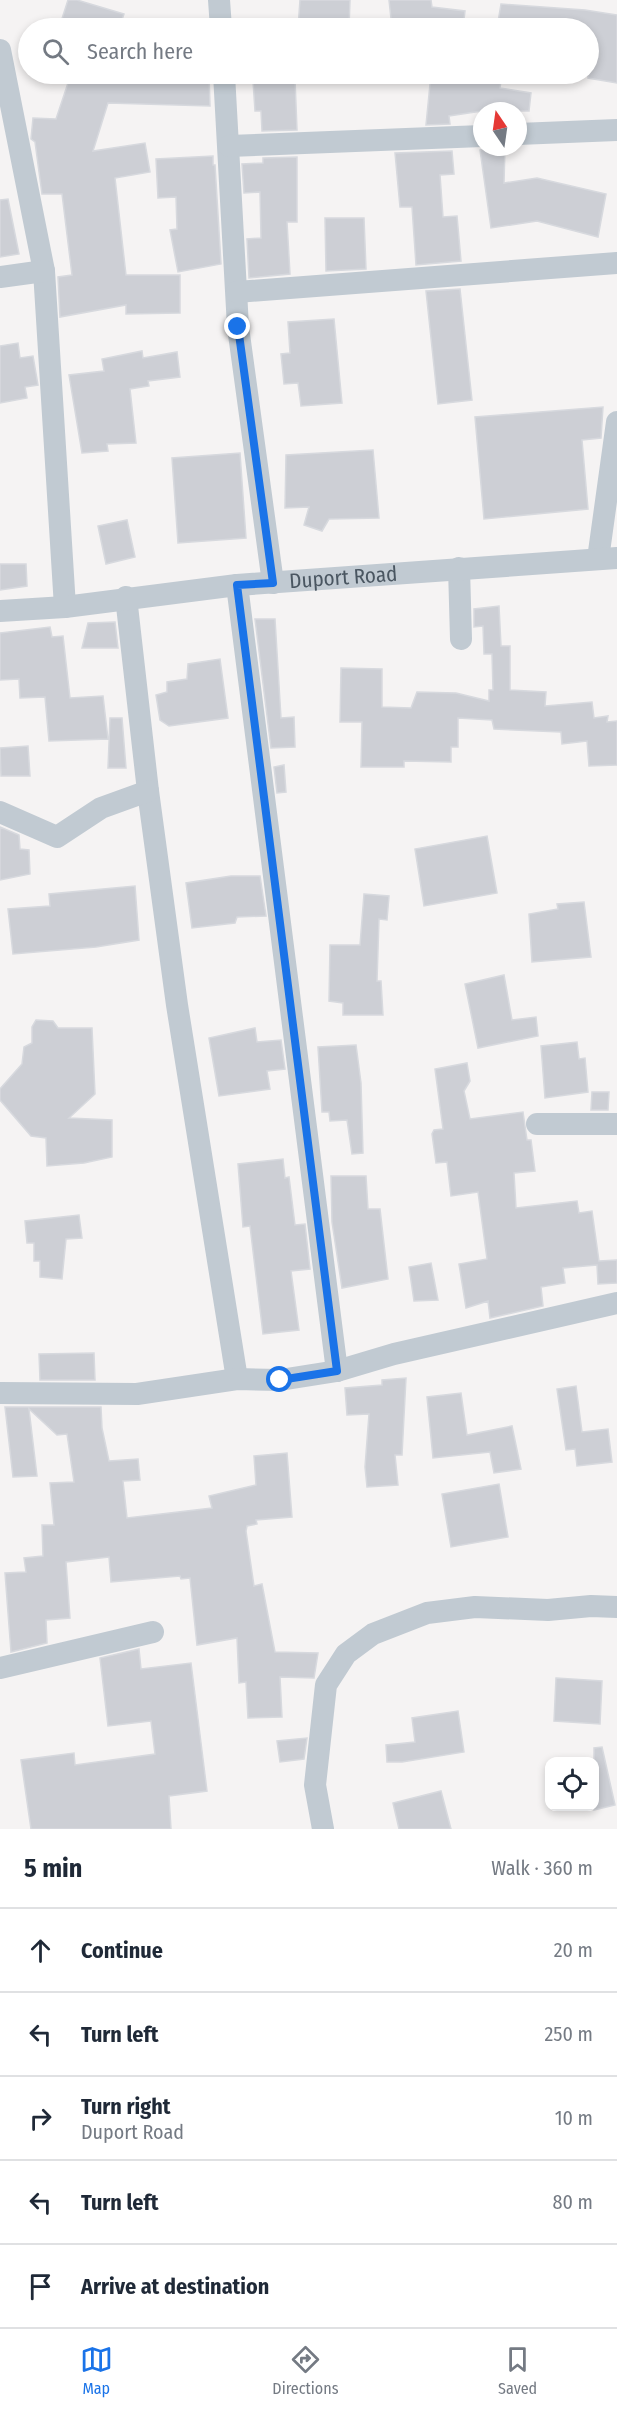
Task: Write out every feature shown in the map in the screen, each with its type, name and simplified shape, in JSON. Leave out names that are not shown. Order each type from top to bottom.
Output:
[{"type":"street","points":[[219,0],[220,18]]},
{"type":"street","points":[[0,50],[44,271],[65,607]]},
{"type":"street","points":[[225,84],[238,327],[273,583]]},
{"type":"street","points":[[527,134],[617,130]]},
{"type":"street","points":[[229,146],[473,136]]},
{"type":"street","points":[[237,292],[617,263]]},
{"type":"street","points":[[0,277],[44,271]]},
{"type":"street","points":[[607,558],[617,422]]},
{"type":"street","name":"Duport Road","points":[[0,612],[65,607],[126,597],[237,585],[607,558]]},
{"type":"street","points":[[459,568],[461,639]]},
{"type":"street","points":[[237,585],[337,1371]]},
{"type":"street","points":[[126,597],[148,792],[177,1005],[237,1379]]},
{"type":"street","points":[[0,812],[56,846],[101,808],[148,792]]},
{"type":"street","points":[[537,1124],[617,1124]]},
{"type":"street","points":[[0,1393],[137,1394],[237,1379],[280,1380],[337,1371],[394,1354],[617,1303]]},
{"type":"street","points":[[323,1829],[315,1785],[326,1685],[346,1654],[373,1634],[427,1612],[475,1607],[548,1610],[591,1606],[617,1607]]},
{"type":"street","points":[[0,1668],[153,1632]]},
{"type":"building","points":[[68,0],[77,0],[124,14],[123,18],[62,18]]},
{"type":"building","points":[[300,0],[350,0],[349,18],[299,18]]},
{"type":"building","points":[[389,0],[431,0],[432,7],[465,11],[464,18],[391,18]]},
{"type":"building","points":[[501,4],[585,10],[617,15],[617,83],[599,80],[599,18],[499,18]]},
{"type":"building","points":[[68,84],[209,84],[210,106],[108,103],[93,151],[145,143],[150,172],[115,178],[126,275],[180,275],[180,313],[126,314],[126,305],[60,317],[58,277],[72,275],[62,194],[42,194],[35,142],[31,139],[33,118],[56,119]]},
{"type":"building","points":[[253,84],[295,84],[297,130],[262,131],[261,111],[255,111]]},
{"type":"building","points":[[430,84],[501,84],[500,88],[531,93],[529,111],[527,111],[527,102],[473,102],[473,112],[449,116],[450,124],[426,125]]},
{"type":"building","points":[[452,151],[454,174],[440,175],[443,217],[457,216],[461,261],[416,265],[412,207],[400,207],[395,153]]},
{"type":"building","points":[[213,156],[221,264],[178,272],[170,230],[177,229],[176,197],[158,198],[156,159]]},
{"type":"building","points":[[481,156],[505,156],[504,183],[537,178],[606,194],[598,237],[537,221],[491,228]]},
{"type":"building","points":[[297,157],[297,222],[287,222],[290,274],[249,278],[247,239],[261,238],[260,192],[244,193],[242,164],[263,163],[263,158]]},
{"type":"building","points":[[8,199],[19,254],[0,257],[0,200]]},
{"type":"building","points":[[325,218],[364,218],[366,269],[326,271]]},
{"type":"building","points":[[460,289],[472,400],[438,404],[426,291]]},
{"type":"building","points":[[334,319],[342,403],[301,406],[298,383],[284,384],[281,354],[290,353],[288,322]]},
{"type":"building","points":[[18,343],[20,358],[33,356],[38,385],[25,387],[27,398],[0,403],[0,346]]},
{"type":"building","points":[[142,351],[143,358],[177,352],[180,377],[148,381],[149,386],[130,389],[136,443],[107,444],[108,451],[82,453],[69,375],[104,371],[102,359]]},
{"type":"building","points":[[603,407],[601,438],[582,440],[588,509],[484,519],[475,417]]},
{"type":"building","points":[[373,450],[379,518],[329,519],[322,531],[304,525],[309,507],[285,508],[286,455]]},
{"type":"building","points":[[240,453],[246,538],[178,543],[172,458]]},
{"type":"building","points":[[127,520],[135,557],[106,564],[98,526]]},
{"type":"building","points":[[0,564],[26,564],[27,586],[0,590]]},
{"type":"building","points":[[499,606],[501,646],[510,646],[510,690],[546,692],[545,706],[592,702],[594,718],[608,716],[607,722],[617,721],[617,765],[589,766],[587,741],[562,744],[561,732],[494,729],[492,720],[458,718],[458,747],[451,747],[451,762],[404,761],[404,767],[361,767],[362,722],[340,722],[341,668],[382,669],[382,707],[411,708],[417,692],[456,693],[489,701],[489,690],[493,690],[492,654],[484,654],[483,626],[474,627],[474,609]]},
{"type":"building","points":[[255,619],[275,619],[281,718],[294,717],[295,747],[271,748]]},
{"type":"building","points":[[115,622],[118,648],[82,648],[88,623]]},
{"type":"building","points":[[50,627],[52,637],[63,636],[70,698],[103,696],[108,739],[49,741],[45,697],[20,698],[19,679],[0,680],[0,633]]},
{"type":"building","points":[[220,659],[228,718],[169,726],[160,720],[156,695],[167,692],[167,682],[187,679],[188,664]]},
{"type":"building","points":[[110,718],[122,718],[126,768],[108,768]]},
{"type":"building","points":[[28,746],[30,776],[1,776],[0,748]]},
{"type":"building","points":[[284,765],[286,792],[277,793],[274,767]]},
{"type":"building","points":[[0,827],[19,835],[20,849],[29,850],[30,874],[0,880]]},
{"type":"building","points":[[487,836],[497,893],[424,906],[415,849]]},
{"type":"building","points":[[231,876],[260,876],[266,916],[237,917],[235,923],[192,928],[186,883]]},
{"type":"building","points":[[135,886],[139,940],[96,947],[13,954],[8,909],[50,906],[49,894]]},
{"type":"building","points":[[364,894],[389,896],[387,920],[379,919],[377,981],[381,981],[383,1015],[343,1015],[343,1003],[329,1001],[330,945],[360,945]]},
{"type":"building","points":[[584,902],[591,957],[532,962],[529,914],[558,909],[557,904]]},
{"type":"building","points":[[504,975],[512,1020],[536,1017],[538,1036],[478,1048],[465,984]]},
{"type":"building","points":[[36,1020],[53,1021],[58,1028],[92,1028],[95,1094],[69,1118],[112,1120],[112,1157],[84,1163],[47,1166],[46,1138],[31,1136],[0,1100],[0,1089],[22,1064],[24,1047],[32,1043],[32,1027]]},
{"type":"building","points":[[255,1028],[257,1042],[281,1040],[285,1069],[267,1071],[270,1089],[219,1096],[209,1038]]},
{"type":"building","points":[[577,1042],[579,1059],[585,1058],[588,1092],[545,1098],[541,1046]]},
{"type":"building","points":[[356,1045],[361,1083],[363,1153],[352,1154],[347,1120],[330,1121],[329,1112],[322,1112],[318,1047]]},
{"type":"building","points":[[467,1063],[470,1081],[464,1091],[470,1119],[523,1112],[527,1140],[531,1140],[535,1171],[514,1173],[516,1208],[577,1201],[579,1213],[592,1211],[599,1261],[617,1260],[617,1283],[598,1284],[597,1265],[563,1268],[565,1283],[541,1287],[543,1306],[490,1318],[488,1301],[466,1308],[459,1264],[487,1259],[478,1192],[451,1196],[447,1162],[436,1163],[432,1134],[434,1130],[443,1129],[435,1069]]},
{"type":"building","points":[[592,1092],[609,1092],[608,1110],[591,1110]]},
{"type":"building","points":[[283,1159],[285,1178],[289,1177],[295,1225],[305,1224],[310,1269],[291,1271],[299,1330],[263,1334],[250,1226],[243,1227],[238,1164]]},
{"type":"building","points":[[331,1176],[366,1176],[368,1209],[380,1209],[388,1279],[342,1288],[332,1222]]},
{"type":"building","points":[[79,1215],[82,1238],[66,1239],[62,1279],[40,1277],[40,1261],[34,1261],[34,1243],[27,1243],[25,1221]]},
{"type":"building","points":[[431,1263],[438,1300],[414,1301],[409,1267]]},
{"type":"building","points":[[94,1353],[95,1380],[40,1380],[39,1354]]},
{"type":"building","points":[[406,1378],[402,1455],[395,1455],[398,1485],[367,1487],[365,1467],[369,1414],[347,1415],[345,1388],[382,1385],[382,1380]]},
{"type":"building","points":[[576,1386],[582,1432],[608,1429],[612,1462],[577,1466],[575,1449],[566,1450],[557,1389]]},
{"type":"building","points":[[461,1393],[467,1435],[512,1426],[521,1469],[494,1473],[490,1452],[433,1458],[427,1397]]},
{"type":"building","points":[[5,1407],[101,1407],[102,1428],[109,1461],[138,1459],[140,1480],[123,1481],[127,1518],[212,1508],[209,1496],[256,1485],[254,1456],[287,1453],[292,1517],[256,1520],[257,1524],[247,1526],[246,1531],[254,1586],[262,1584],[275,1652],[318,1653],[314,1678],[280,1677],[282,1717],[248,1718],[246,1682],[239,1683],[237,1638],[197,1645],[190,1578],[181,1579],[180,1576],[111,1582],[109,1557],[66,1562],[70,1618],[46,1620],[47,1643],[11,1652],[5,1573],[26,1572],[24,1558],[43,1556],[42,1525],[54,1525],[50,1483],[74,1482],[67,1434],[57,1435],[29,1409],[37,1476],[13,1477]]},
{"type":"building","points":[[499,1484],[508,1537],[451,1547],[442,1494]]},
{"type":"building","points":[[139,1649],[141,1669],[191,1663],[207,1791],[169,1796],[171,1829],[31,1829],[21,1760],[74,1753],[75,1765],[155,1754],[151,1721],[108,1726],[100,1658]]},
{"type":"building","points":[[556,1678],[602,1681],[600,1724],[554,1721]]},
{"type":"building","points":[[458,1711],[464,1752],[402,1762],[387,1762],[386,1745],[415,1742],[412,1718]]},
{"type":"building","points":[[307,1738],[304,1759],[280,1762],[277,1741]]},
{"type":"building","points":[[602,1747],[615,1805],[599,1809],[599,1757],[594,1757],[594,1748]]},
{"type":"building","points":[[441,1791],[451,1829],[399,1829],[393,1803]]},
{"type":"route","points":[[238,327],[273,583],[237,585],[337,1371],[280,1380]]}]
